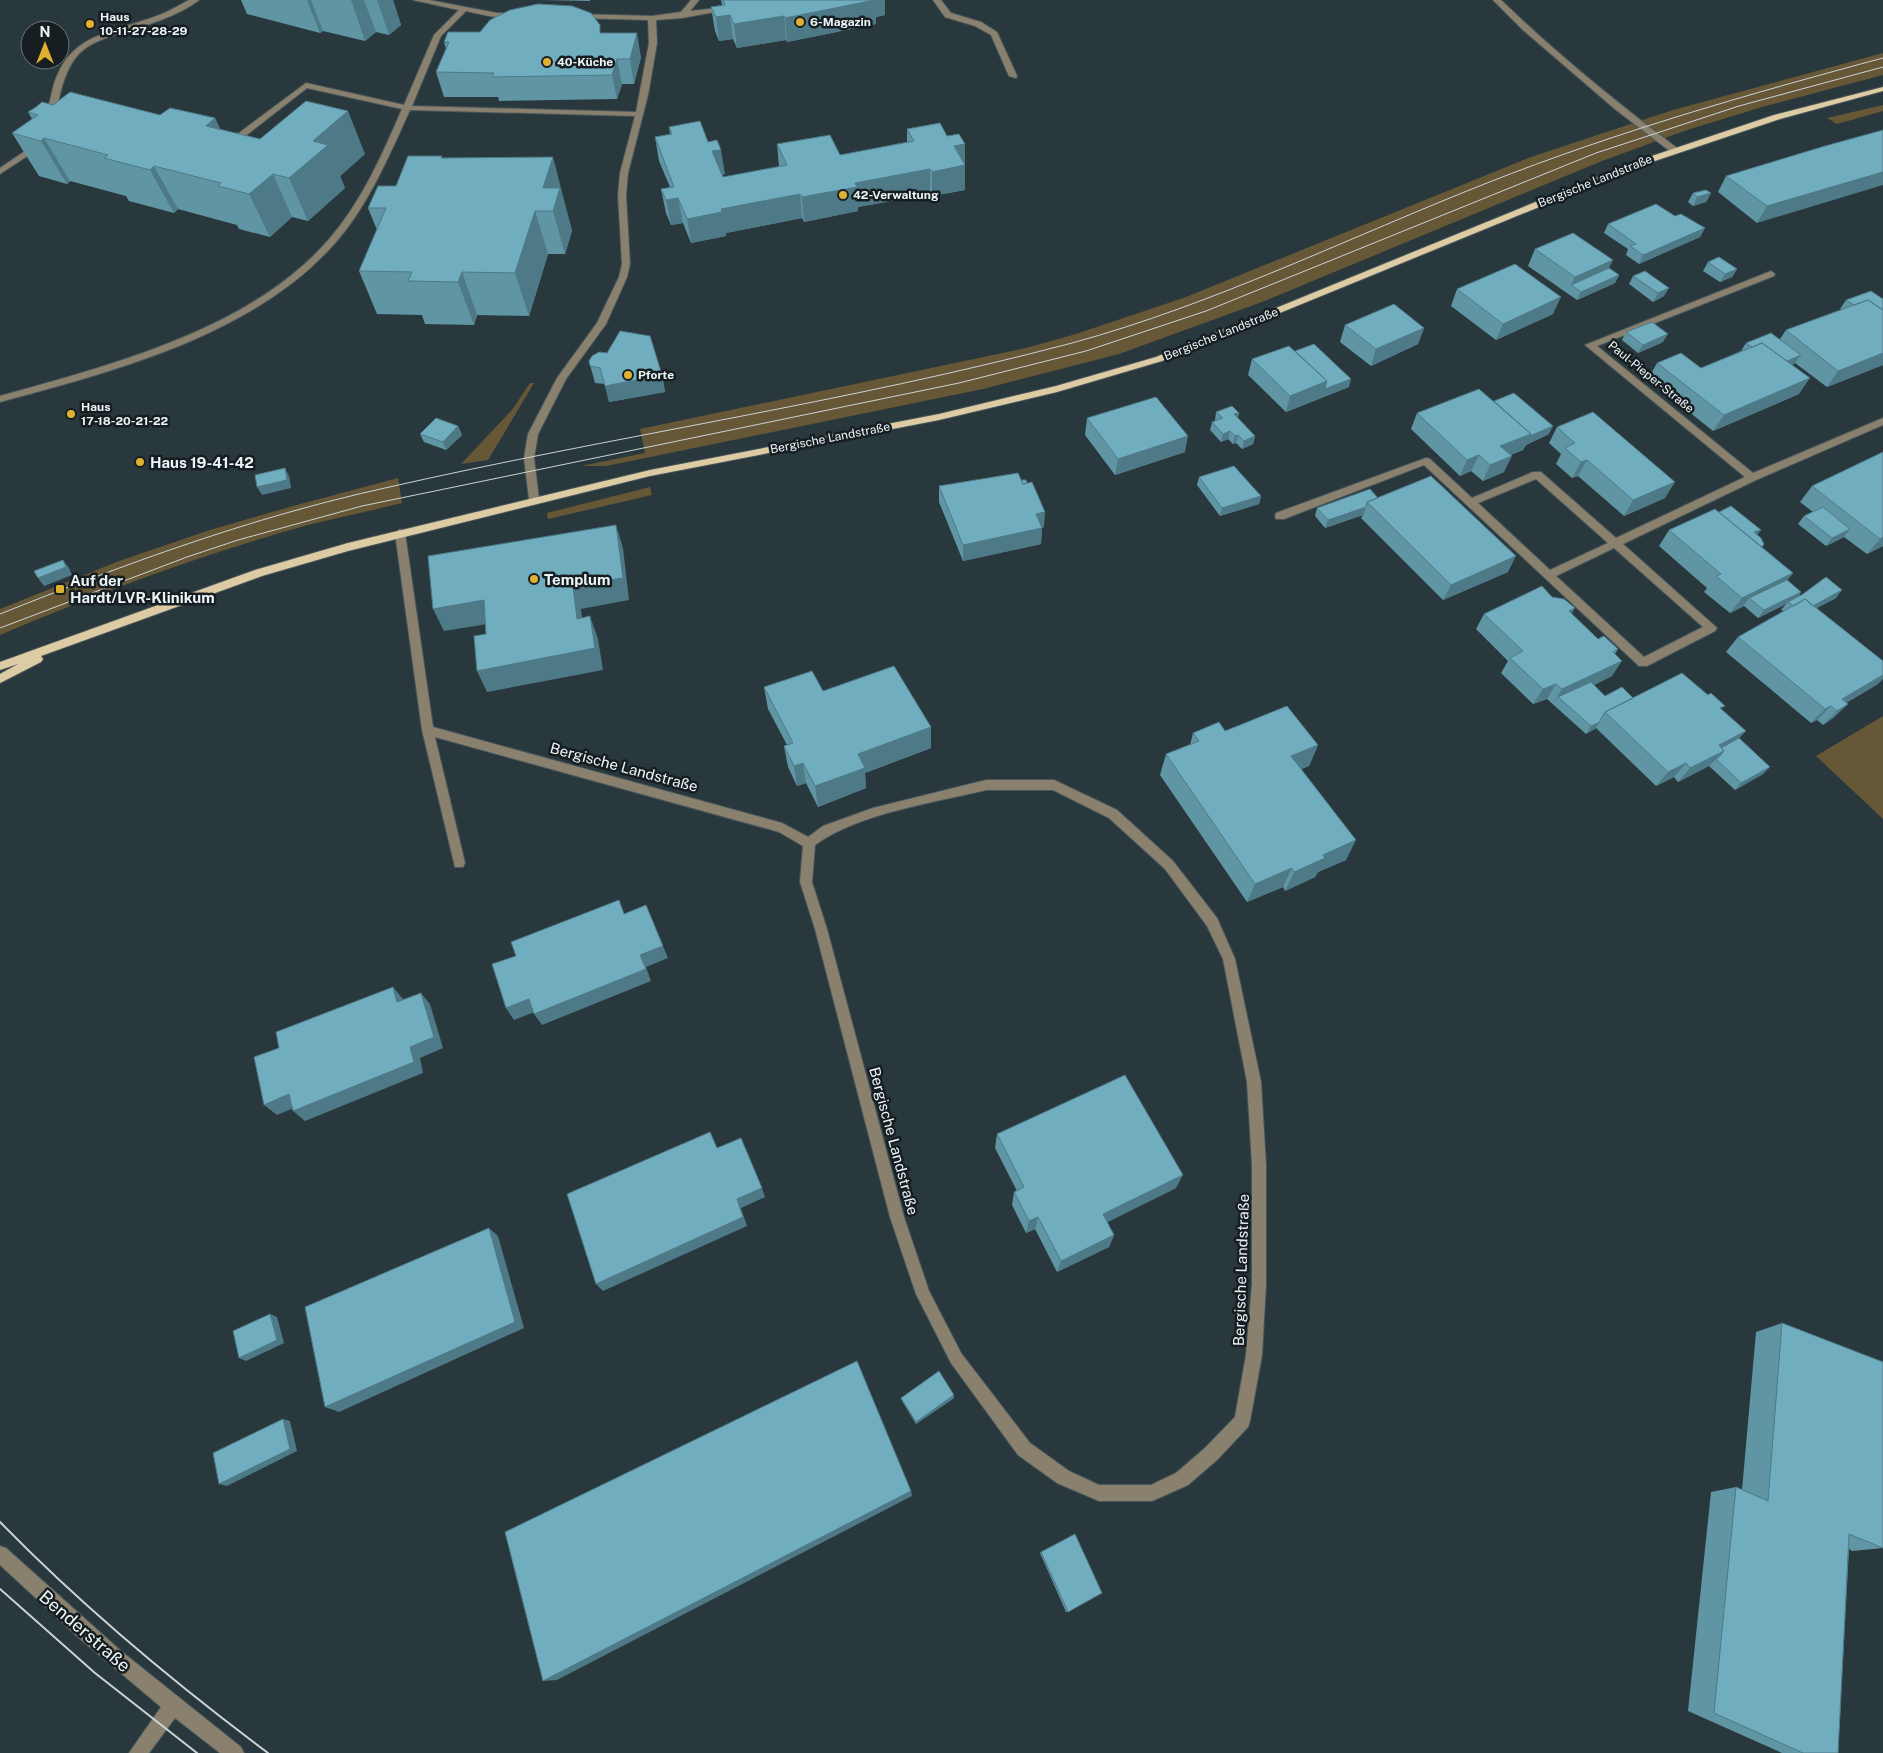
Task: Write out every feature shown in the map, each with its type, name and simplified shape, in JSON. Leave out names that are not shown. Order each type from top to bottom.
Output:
[{"type":"main road","name":"Bergische Landstraße","points":[[0,666],[259,573],[400,533],[650,473],[939,417],[1057,389],[1159,359],[1674,150],[1776,117],[1883,90]]},
{"type":"main road","name":"Bergische Landstraße","points":[[0,679],[75,639]]},
{"type":"street","points":[[50,126],[56,86],[63,69],[73,54],[102,37],[164,16],[195,0]]},
{"type":"street","points":[[417,0],[497,15],[526,15]]},
{"type":"street","points":[[682,16],[683,0]]},
{"type":"street","points":[[682,16],[695,0]]},
{"type":"street","points":[[937,0],[948,15],[978,24],[994,34],[1013,76]]},
{"type":"street","points":[[1497,0],[1526,28],[1626,113],[1674,150]]},
{"type":"street","points":[[564,16],[652,18],[682,16],[737,7]]},
{"type":"street","points":[[0,399],[142,357],[246,312],[300,272],[337,236],[362,199],[407,108],[438,36],[465,8]]},
{"type":"street","points":[[534,500],[529,458],[533,434],[562,378],[601,324],[623,277],[626,264],[622,196],[624,173],[653,43],[652,18]]},
{"type":"street","points":[[216,138],[241,135],[306,85],[407,108],[638,114]]},
{"type":"street","points":[[0,172],[48,139]]},
{"type":"street","name":"Paul-Pieper-Straße","points":[[1752,478],[1590,346],[1771,274]]},
{"type":"street","points":[[1549,575],[1752,478],[1883,421]]},
{"type":"street","points":[[1280,516],[1426,461],[1644,663],[1711,628],[1537,474],[1472,502]]},
{"type":"street","points":[[400,533],[428,730],[459,863]]},
{"type":"street","name":"Bergische Landstraße","points":[[428,730],[782,828],[809,843]]},
{"type":"street","name":"Bergische Landstraße","points":[[986,785],[1054,785],[1112,814],[1168,865],[1212,922],[1229,959],[1254,1082],[1259,1165],[1259,1284],[1254,1355],[1242,1421],[1211,1454],[1182,1479],[1152,1493],[1099,1493],[1063,1477],[1024,1449],[956,1358],[923,1294],[897,1217],[821,929],[806,882],[809,843],[827,830],[874,813],[968,789],[986,785]]},
{"type":"street","name":"Benderstraße","points":[[0,1554],[49,1600],[172,1707],[235,1753]]},
{"type":"street","points":[[138,1753],[172,1707]]},
{"type":"shaded area","points":[[1883,53],[1883,75],[1762,107],[1687,130],[1602,161],[1262,302],[1119,354],[983,389],[606,466],[581,466],[645,453],[640,429],[1026,348],[1076,334],[1186,297],[1531,157],[1673,110]]},
{"type":"shaded area","points":[[1883,105],[1883,111],[1837,124],[1827,118]]},
{"type":"shaded area","points":[[530,383],[534,383],[488,460],[461,464],[512,410]]},
{"type":"shaded area","points":[[398,478],[402,503],[308,525],[230,548],[114,589],[0,635],[0,609],[119,561],[210,530]]},
{"type":"shaded area","points":[[650,487],[652,495],[548,519],[547,513]]},
{"type":"shaded area","points":[[1883,716],[1883,819],[1816,756]]},
{"type":"building","points":[[723,0],[875,0],[785,18],[784,16],[734,24],[730,15],[716,17],[711,7],[725,5]]},
{"type":"building","points":[[538,4],[572,6],[591,13],[600,25],[600,33],[637,33],[630,59],[617,59],[612,75],[492,77],[494,73],[436,72],[449,42],[444,42],[448,32],[480,32],[490,20],[510,10]]},
{"type":"building","points":[[70,92],[160,115],[170,108],[215,118],[206,126],[260,139],[306,101],[348,111],[313,141],[328,145],[289,178],[273,174],[249,194],[218,186],[221,183],[154,166],[150,170],[104,158],[108,155],[44,138],[41,141],[12,133],[38,115],[28,112],[42,102],[53,105]]},
{"type":"building","points":[[700,121],[708,142],[717,140],[721,150],[712,151],[723,177],[787,165],[777,144],[830,135],[840,155],[914,141],[907,129],[940,123],[947,136],[959,134],[965,144],[954,146],[965,165],[932,172],[930,169],[855,183],[857,187],[802,197],[800,194],[721,209],[722,212],[687,219],[678,198],[666,200],[661,189],[674,187],[655,137],[672,134],[669,127]]},
{"type":"building","points":[[1883,130],[1883,172],[1767,206],[1726,176],[1825,146]]},
{"type":"building","points":[[408,156],[442,156],[441,158],[553,157],[543,188],[560,188],[553,211],[535,211],[515,273],[462,272],[458,282],[408,281],[412,272],[359,271],[386,208],[368,208],[378,186],[396,186]]},
{"type":"building","points":[[1706,190],[1711,193],[1697,197],[1693,193]]},
{"type":"building","points":[[1656,204],[1675,216],[1681,214],[1705,228],[1643,255],[1630,246],[1636,244],[1608,224]]},
{"type":"building","points":[[1573,233],[1613,260],[1575,277],[1535,249]]},
{"type":"building","points":[[1719,257],[1737,269],[1725,274],[1708,262]]},
{"type":"building","points":[[1515,264],[1561,297],[1503,324],[1457,289]]},
{"type":"building","points":[[1609,268],[1619,275],[1581,292],[1571,285]]},
{"type":"building","points":[[1645,271],[1669,288],[1658,293],[1633,276]]},
{"type":"building","points":[[1871,291],[1883,299],[1883,310],[1868,300],[1854,305],[1846,300]]},
{"type":"building","points":[[1868,300],[1883,310],[1883,353],[1838,371],[1786,330]]},
{"type":"building","points":[[1394,304],[1424,328],[1376,349],[1345,325]]},
{"type":"building","points":[[1652,322],[1668,334],[1643,345],[1626,332]]},
{"type":"building","points":[[620,331],[650,336],[662,375],[605,386],[600,368],[590,366],[589,361],[592,356],[599,352],[607,353]]},
{"type":"building","points":[[1771,333],[1801,355],[1787,361],[1762,343],[1752,347],[1746,343]]},
{"type":"building","points":[[1762,343],[1810,378],[1724,415],[1657,363],[1681,353],[1701,368]]},
{"type":"building","points":[[1314,344],[1351,379],[1325,389],[1327,381],[1295,351]]},
{"type":"building","points":[[1289,346],[1327,381],[1290,396],[1252,359]]},
{"type":"building","points":[[1479,389],[1531,434],[1500,446],[1512,456],[1490,465],[1479,455],[1467,460],[1417,413]]},
{"type":"building","points":[[1514,393],[1553,426],[1530,436],[1531,434],[1494,401]]},
{"type":"building","points":[[1156,397],[1188,436],[1118,459],[1087,418]]},
{"type":"building","points":[[1232,406],[1239,413],[1234,414],[1255,436],[1244,441],[1230,431],[1223,434],[1212,422],[1223,418],[1216,412]]},
{"type":"building","points":[[1593,412],[1675,482],[1633,500],[1587,460],[1581,462],[1565,448],[1575,443],[1557,427]]},
{"type":"building","points":[[436,418],[458,426],[443,442],[420,434]]},
{"type":"building","points":[[1883,452],[1883,537],[1880,539],[1812,486]]},
{"type":"building","points":[[1234,466],[1261,496],[1222,508],[1199,477]]},
{"type":"building","points":[[285,468],[287,480],[257,487],[255,475]]},
{"type":"building","points":[[1018,473],[1023,484],[1032,482],[1045,512],[1036,514],[1042,528],[963,545],[939,486]]},
{"type":"building","points":[[1431,476],[1516,556],[1451,585],[1367,502]]},
{"type":"building","points":[[1021,480],[1026,480],[1027,483],[1023,484]]},
{"type":"building","points":[[1370,489],[1378,498],[1367,502],[1366,507],[1328,520],[1317,508]]},
{"type":"building","points":[[1731,506],[1761,530],[1754,532],[1761,538],[1764,544],[1762,547],[1719,512]]},
{"type":"building","points":[[1823,507],[1850,529],[1832,538],[1804,516]]},
{"type":"building","points":[[1715,509],[1793,573],[1742,598],[1716,576],[1721,574],[1669,530]]},
{"type":"building","points":[[616,525],[623,578],[573,586],[577,619],[590,616],[595,648],[477,671],[474,636],[486,634],[484,600],[433,609],[428,556]]},
{"type":"building","points":[[63,560],[66,567],[38,578],[34,571]]},
{"type":"building","points":[[1826,577],[1842,590],[1813,606],[1805,599],[1794,606],[1788,602],[1803,594]]},
{"type":"building","points":[[1787,580],[1801,592],[1764,610],[1749,598]]},
{"type":"building","points":[[1542,586],[1552,597],[1564,599],[1575,608],[1569,611],[1598,639],[1604,636],[1618,649],[1613,652],[1622,661],[1562,689],[1556,684],[1543,689],[1510,658],[1523,651],[1484,614]]},
{"type":"building","points":[[1805,599],[1883,661],[1883,675],[1842,699],[1848,704],[1837,711],[1831,706],[1825,709],[1738,637]]},
{"type":"building","points":[[894,666],[931,727],[858,754],[865,768],[815,786],[803,763],[794,766],[784,746],[793,743],[764,687],[812,671],[823,691]]},
{"type":"building","points":[[1682,673],[1708,695],[1711,693],[1725,706],[1720,708],[1746,731],[1719,745],[1724,751],[1690,768],[1686,763],[1668,772],[1605,712]]},
{"type":"building","points":[[1591,682],[1605,696],[1622,687],[1633,698],[1605,712],[1600,722],[1591,726],[1558,697]]},
{"type":"building","points":[[1287,706],[1318,745],[1291,756],[1356,840],[1323,855],[1325,858],[1294,872],[1292,868],[1255,884],[1166,754],[1199,741],[1193,733],[1219,722],[1225,731]]},
{"type":"building","points":[[1739,738],[1770,767],[1741,783],[1716,759],[1724,751],[1721,748]]},
{"type":"building","points":[[619,900],[624,914],[646,905],[663,946],[640,955],[646,969],[534,1014],[529,999],[506,1008],[492,964],[516,956],[511,942]]},
{"type":"building","points":[[393,987],[397,1002],[421,993],[434,1037],[410,1047],[414,1062],[293,1111],[289,1094],[264,1105],[254,1057],[279,1048],[276,1032]]},
{"type":"building","points":[[1125,1075],[1183,1175],[1103,1214],[1114,1235],[1061,1261],[1038,1217],[1029,1221],[1014,1192],[1024,1187],[997,1134]]},
{"type":"building","points":[[710,1132],[717,1148],[741,1138],[762,1188],[737,1199],[743,1217],[596,1284],[567,1194]]},
{"type":"building","points":[[489,1228],[515,1322],[325,1407],[305,1307]]},
{"type":"building","points":[[270,1314],[277,1340],[239,1358],[233,1331]]},
{"type":"building","points":[[1782,1323],[1883,1362],[1883,1548],[1849,1534],[1838,1753],[1803,1753],[1714,1713],[1736,1487],[1768,1501]]},
{"type":"building","points":[[857,1361],[911,1491],[543,1681],[505,1532]]},
{"type":"building","points":[[939,1371],[954,1395],[916,1422],[901,1398]]},
{"type":"building","points":[[283,1419],[290,1449],[219,1484],[213,1453]]},
{"type":"building","points":[[1075,1534],[1102,1593],[1068,1612],[1041,1552]]},
{"type":"tram line","points":[[0,614],[94,577],[190,543],[238,527],[336,500],[471,469],[901,384],[1072,343],[1178,309],[1282,269],[1487,183],[1584,147],[1733,100],[1883,58]]},
{"type":"tram line","points":[[0,628],[187,557],[238,540],[362,506],[959,383],[1086,351],[1206,311],[1596,153],[1739,106],[1883,67]]},
{"type":"tram line","points":[[0,1522],[96,1614],[163,1671],[268,1753]]},
{"type":"tram line","points":[[0,1589],[95,1673],[197,1753]]},
{"type":"place","name":"6-Magazin","points":[[800,22]]},
{"type":"place","name":"Haus 10-11-27-28-29","points":[[90,24]]},
{"type":"place","name":"40-Küche","points":[[547,62]]},
{"type":"place","name":"42-Verwaltung","points":[[843,195]]},
{"type":"place","name":"Pforte","points":[[628,375]]},
{"type":"place","name":"Haus 17-18-20-21-22","points":[[71,414]]},
{"type":"place","name":"Haus 19-41-42","points":[[140,462]]},
{"type":"place","name":"Templum","points":[[534,579]]},
{"type":"place","name":"Auf der Hardt/LVR-Klinikum","points":[[60,589]]}]
